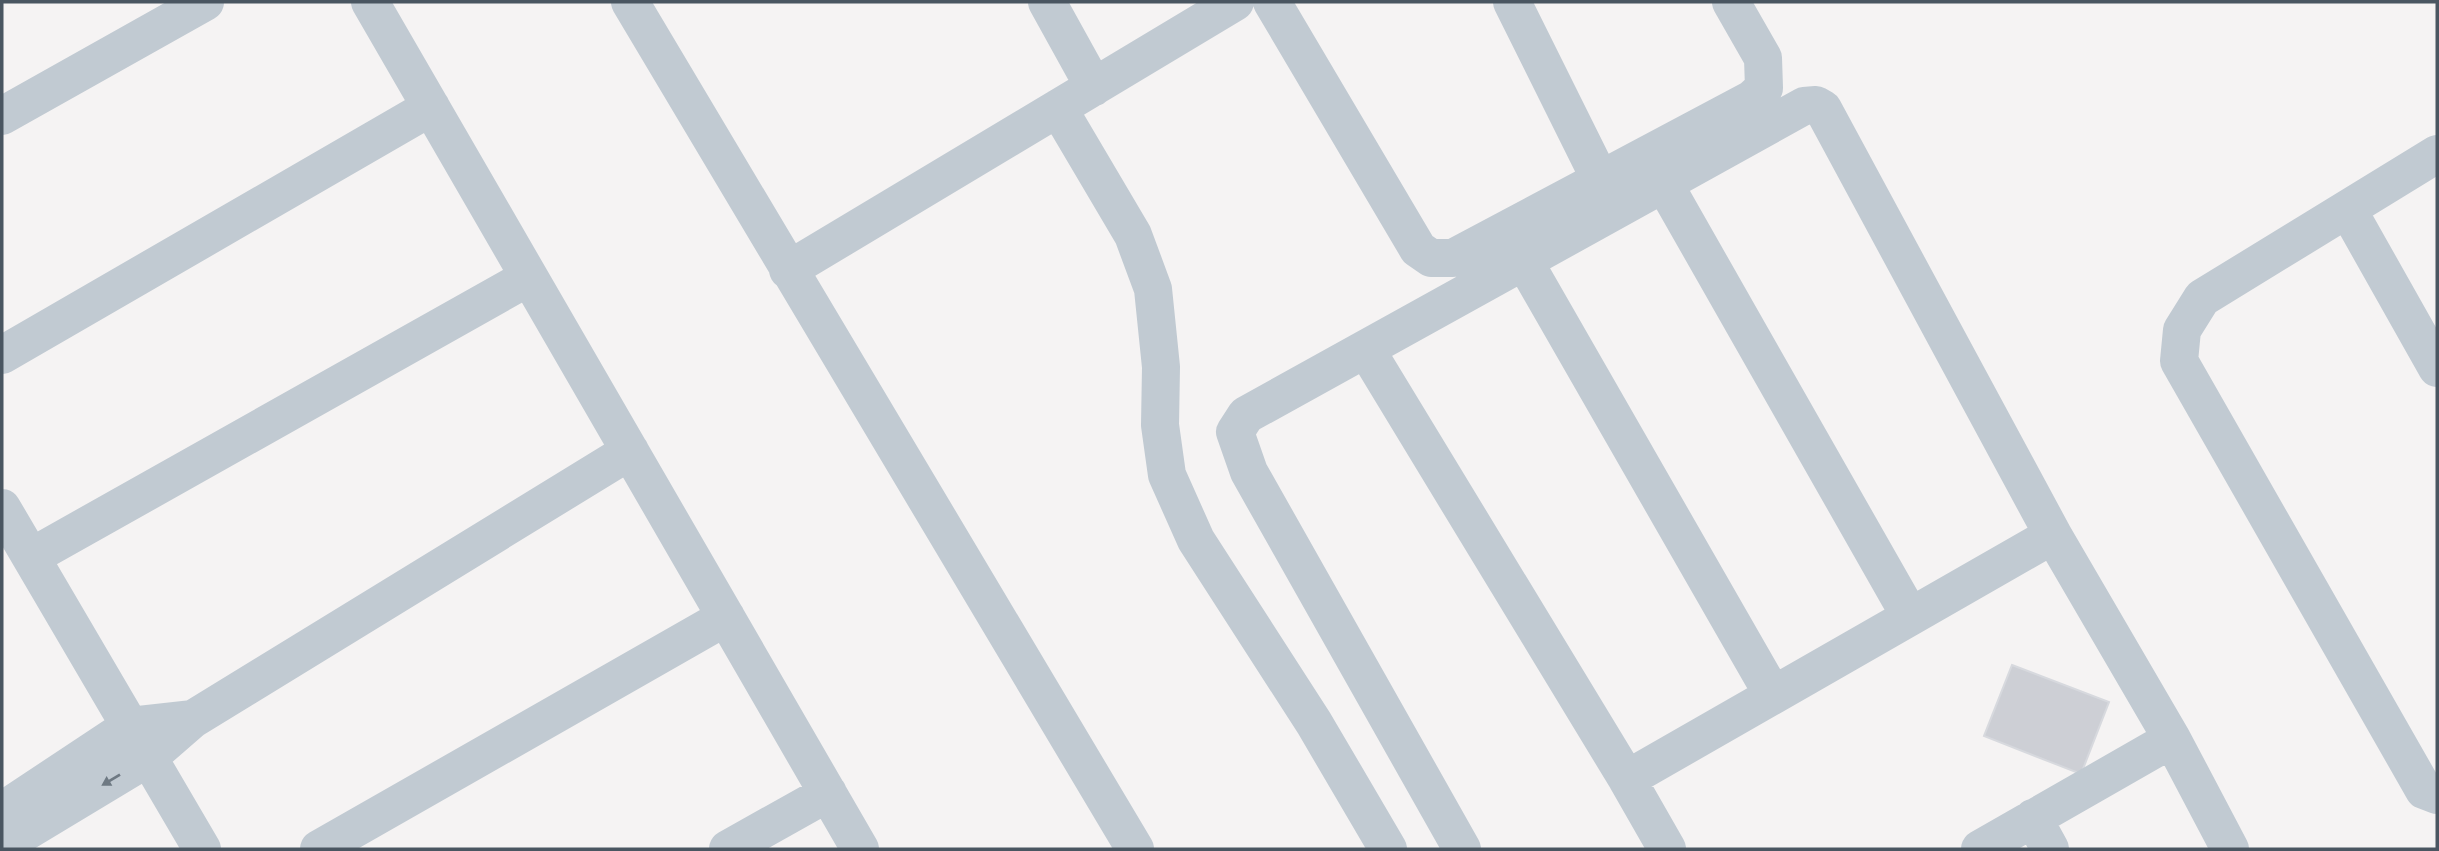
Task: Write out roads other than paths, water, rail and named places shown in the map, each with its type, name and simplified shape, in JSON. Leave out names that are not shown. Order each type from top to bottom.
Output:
[{"type":"street","points":[[2,116],[205,2]]},
{"type":"street","points":[[370,2],[860,849]]},
{"type":"street","points":[[630,2],[1135,849]]},
{"type":"street","points":[[1047,2],[1094,87]]},
{"type":"street","points":[[788,270],[1235,2]]},
{"type":"street","points":[[1272,2],[1418,249],[1431,258],[1453,258],[1752,99],[1764,88],[1763,58],[1731,2]]},
{"type":"street","points":[[1512,2],[1600,179]]},
{"type":"street","points":[[1462,849],[1249,472],[1234,432],[1246,415],[1367,351],[1663,182],[1804,106],[1816,105],[1823,110],[2053,535],[2172,739],[2230,849]]},
{"type":"street","points":[[2,355],[431,107]]},
{"type":"street","points":[[1058,108],[1133,235],[1153,289],[1161,367],[1160,425],[1167,475],[1196,540],[1314,723],[1388,849]]},
{"type":"street","points":[[2437,154],[2202,298],[2182,330],[2179,361],[2424,790],[2437,794]]},
{"type":"street","points":[[1663,182],[1910,616]]},
{"type":"street","points":[[2348,210],[2437,368]]},
{"type":"street","points":[[1524,261],[1773,695]]},
{"type":"street","points":[[31,557],[529,276]]},
{"type":"street","points":[[1367,351],[1667,849]]},
{"type":"street","points":[[2,811],[139,742],[193,719],[630,451]]},
{"type":"street","points":[[2,508],[202,849]]},
{"type":"street","points":[[1626,779],[2053,535]]},
{"type":"street","points":[[319,849],[726,617]]},
{"type":"street","points":[[1980,849],[2042,834],[2172,739]]},
{"type":"street","points":[[2,846],[139,742]]},
{"type":"street","points":[[727,849],[828,793]]}]
